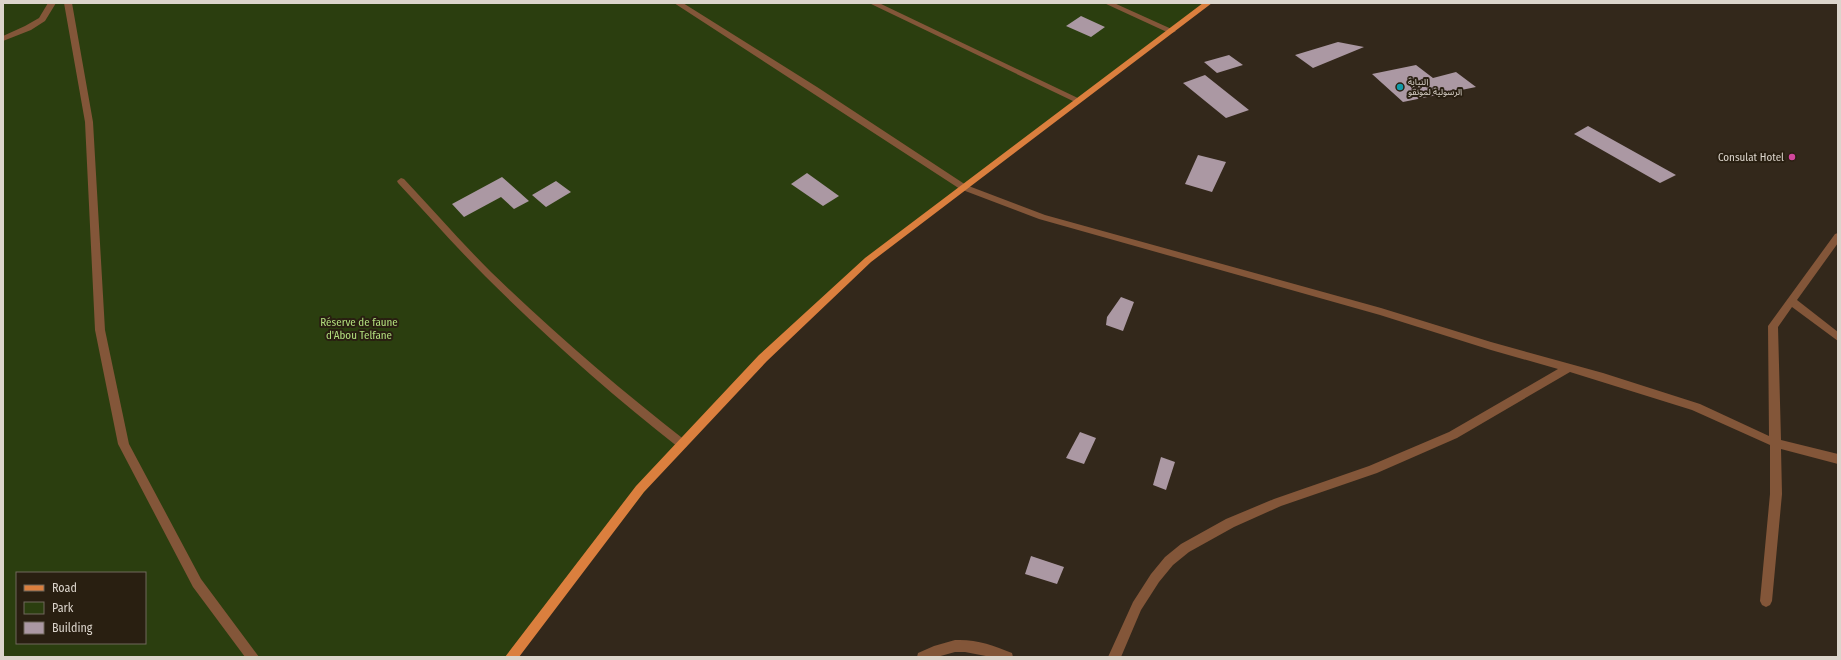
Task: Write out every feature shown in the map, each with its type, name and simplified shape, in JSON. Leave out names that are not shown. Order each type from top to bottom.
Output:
[{"type":"main road","points":[[511,657],[640,489],[763,358],[846,278],[963,187],[1078,100],[1172,32],[1208,3]]},
{"type":"street","points":[[3,39],[28,28],[42,19],[52,3]]},
{"type":"street","points":[[68,3],[89,122],[100,330],[124,444],[197,583],[253,657]]},
{"type":"street","points":[[678,3],[814,89],[963,187],[1042,217],[1374,310],[1696,407],[1775,443],[1838,459]]},
{"type":"street","points":[[873,3],[1078,100]]},
{"type":"street","points":[[1108,3],[1172,32]]},
{"type":"street","points":[[401,181],[488,274],[540,323],[618,393],[682,444]]},
{"type":"street","points":[[1766,601],[1776,494],[1773,326],[1838,236]]},
{"type":"street","points":[[1791,301],[1838,337]]},
{"type":"street","points":[[1114,657],[1137,606],[1155,578],[1169,561],[1185,548],[1230,523],[1278,502],[1373,470],[1453,435],[1568,368]]},
{"type":"street","points":[[923,657],[935,651],[957,645],[985,647],[1007,657]]},
{"type":"green space","name":"Réserve de faune d'Abou Telfane","points":[[3,3],[1208,3],[868,260],[682,444],[515,657],[3,657]]},
{"type":"building","points":[[1081,16],[1105,27],[1091,37],[1066,26]]},
{"type":"building","points":[[1338,42],[1364,47],[1313,68],[1295,55]]},
{"type":"building","points":[[1229,55],[1243,65],[1217,73],[1204,62]]},
{"type":"building","points":[[1416,65],[1433,78],[1456,72],[1476,87],[1403,102],[1372,74]]},
{"type":"building","points":[[1205,75],[1249,110],[1226,118],[1183,83]]},
{"type":"building","points":[[1588,126],[1676,175],[1660,183],[1574,134]]},
{"type":"building","points":[[1198,155],[1226,162],[1212,192],[1185,184]]},
{"type":"building","points":[[807,173],[839,196],[823,206],[791,184]]},
{"type":"building","points":[[502,177],[529,201],[514,209],[501,197],[464,217],[452,204]]},
{"type":"building","points":[[556,181],[571,192],[546,207],[532,195]]},
{"type":"building","points":[[1121,297],[1134,302],[1123,331],[1106,325],[1107,317]]},
{"type":"building","points":[[1080,432],[1096,438],[1084,464],[1066,458]]},
{"type":"building","points":[[1161,457],[1175,462],[1166,490],[1153,485]]},
{"type":"building","points":[[1031,556],[1064,567],[1057,584],[1025,574]]},
{"type":"place","name":"النيابة الرسولية لمونقو","points":[[1400,87]]},
{"type":"place","name":"Consulat Hotel","points":[[1792,157]]}]
